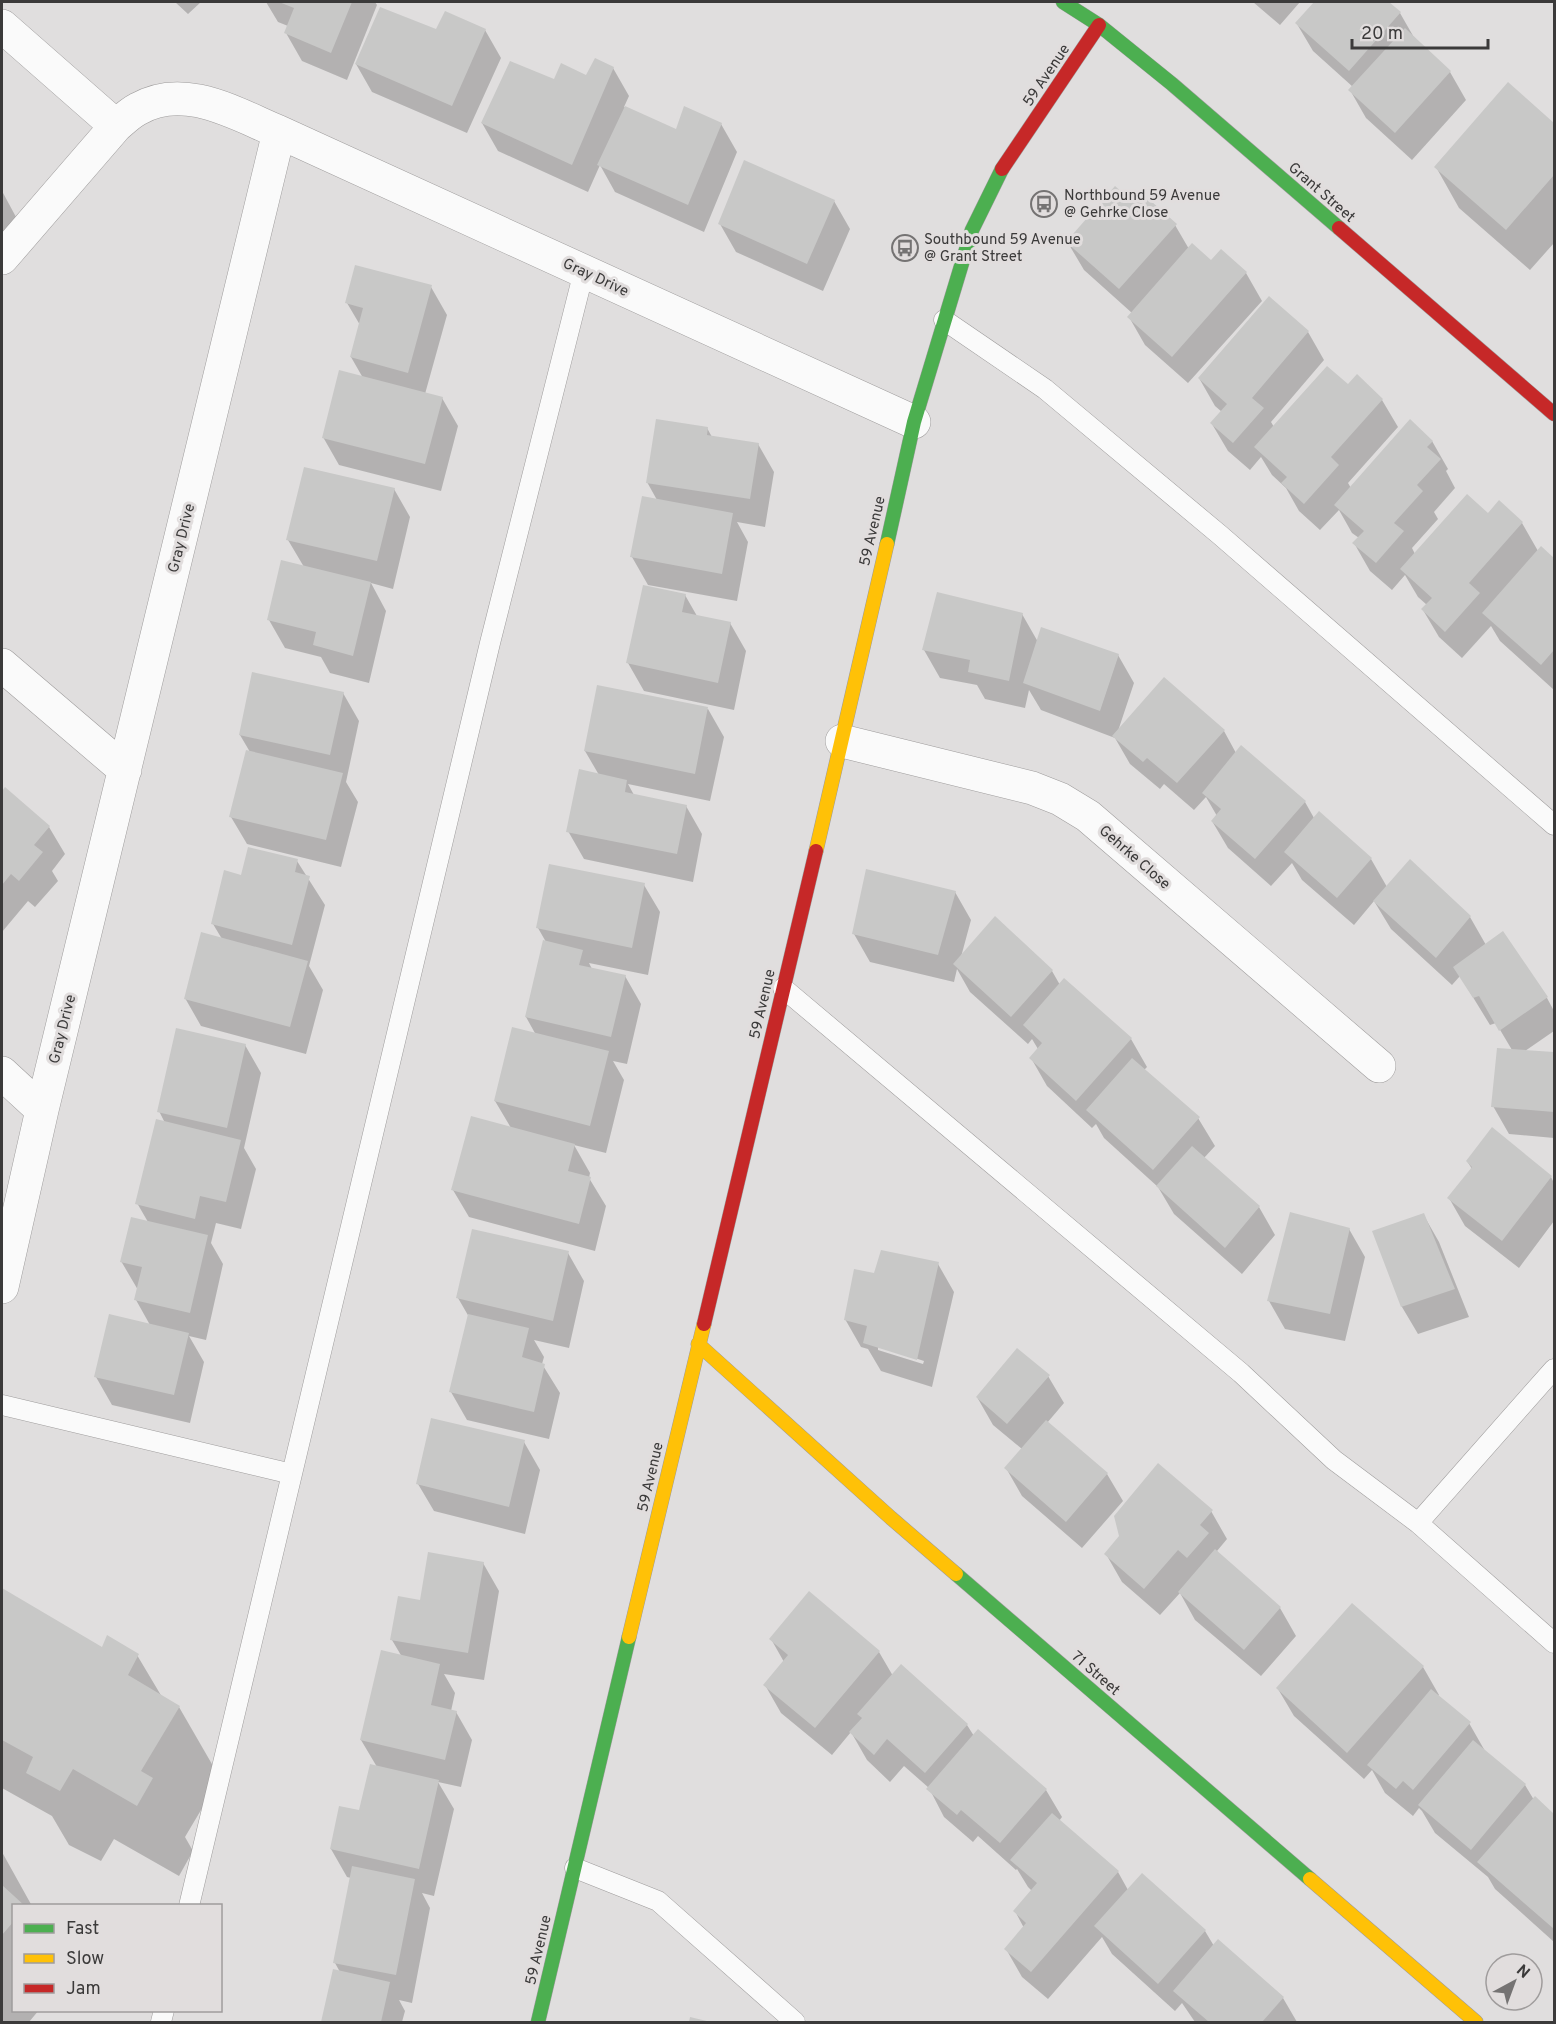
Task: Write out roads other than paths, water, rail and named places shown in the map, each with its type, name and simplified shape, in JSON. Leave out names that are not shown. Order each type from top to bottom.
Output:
[{"type":"street","name":"Grant Street","points":[[1064,2],[1099,25],[1172,84],[1554,414]]},
{"type":"street","name":"59 Avenue","points":[[538,2022],[842,741],[914,422],[972,230],[998,174],[1099,25]]},
{"type":"street","points":[[2,26],[116,126]]},
{"type":"street","name":"Gray Drive","points":[[2,258],[116,126],[139,108],[162,100],[191,99],[207,102],[279,132],[914,422]]},
{"type":"street","name":"Gray Drive","points":[[2,1287],[42,1110],[279,132]]},
{"type":"street","points":[[2,665],[125,770]]},
{"type":"street","name":"Gehrke Close","points":[[842,741],[1032,788],[1060,799],[1088,816],[1379,1066]]},
{"type":"street","points":[[2,1073],[42,1110]]},
{"type":"street","name":"71 Street","points":[[698,1344],[891,1518],[1476,2022]]},
{"type":"lane","points":[[189,1904],[490,643],[584,271]]},
{"type":"lane","points":[[944,320],[1054,397],[1220,535],[1554,825]]},
{"type":"lane","points":[[783,988],[1241,1373],[1334,1460],[1418,1523],[1554,1642]]},
{"type":"lane","points":[[1418,1523],[1554,1369]]},
{"type":"lane","points":[[2,1405],[292,1474]]},
{"type":"lane","points":[[575,1868],[658,1901],[795,2022]]},
{"type":"place","name":"Northbound 59 Avenue @ Gehrke Close","points":[[1044,204]]},
{"type":"place","name":"Southbound 59 Avenue @ Grant Street","points":[[905,248]]}]
